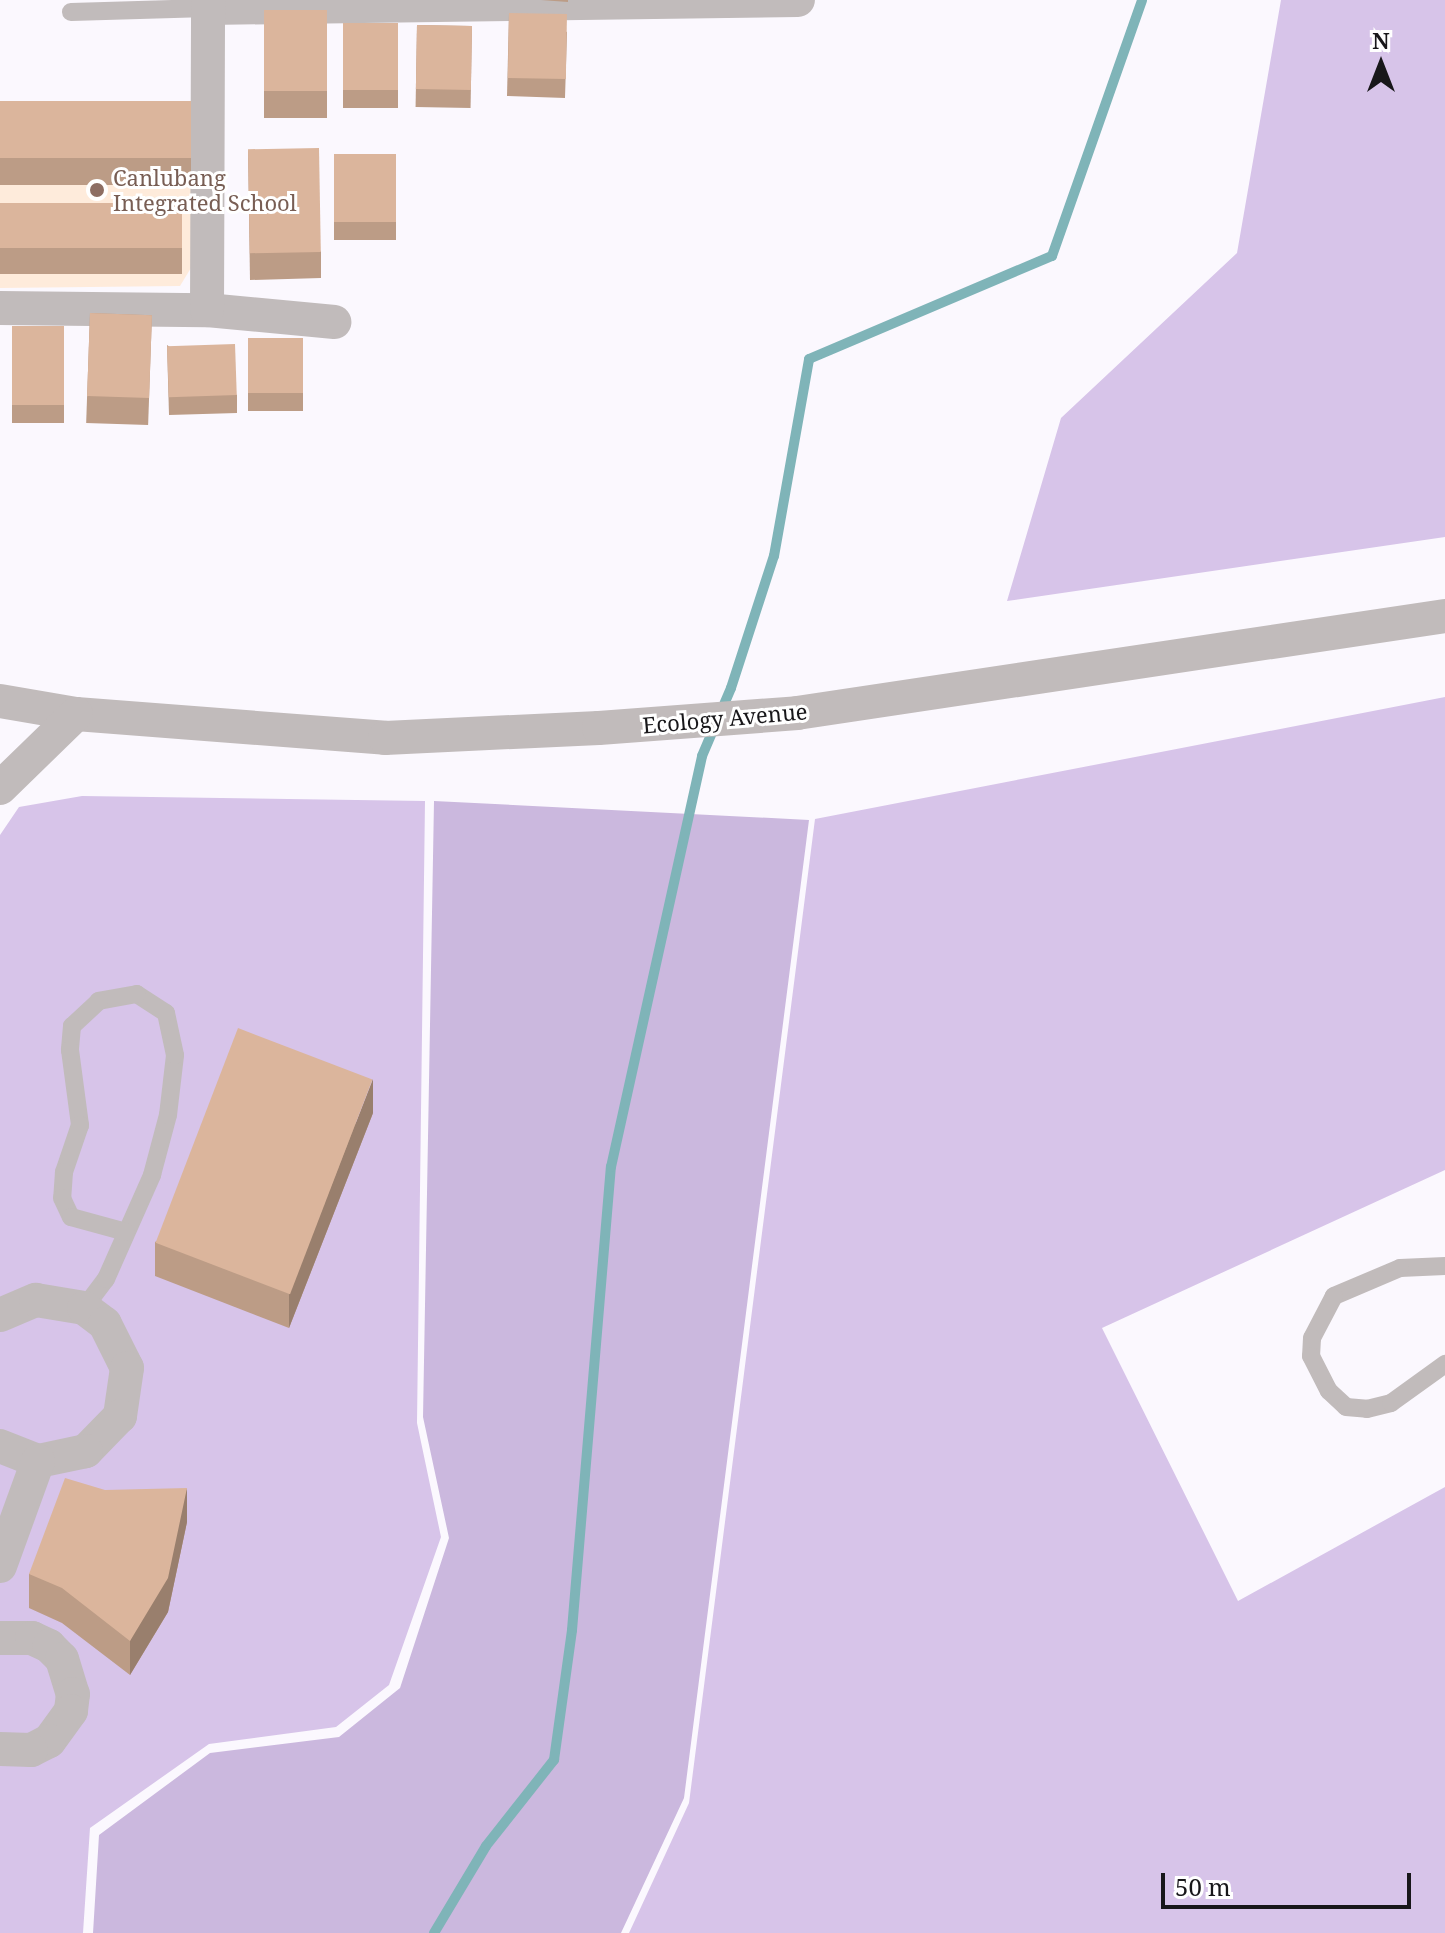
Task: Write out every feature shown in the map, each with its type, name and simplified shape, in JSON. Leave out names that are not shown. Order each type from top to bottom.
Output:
[{"type":"street","points":[[207,310],[208,4],[798,0]]},
{"type":"street","points":[[0,308],[207,310],[334,322]]},
{"type":"street","name":"Ecology Avenue","points":[[0,701],[76,714],[385,738],[599,728],[797,713],[1445,616]]},
{"type":"street","points":[[0,788],[76,714]]},
{"type":"street","points":[[0,1315],[36,1300],[84,1308],[120,1345],[127,1393],[120,1416],[96,1444],[62,1460],[38,1461],[0,1446]]},
{"type":"street","points":[[0,1566],[38,1461]]},
{"type":"street","points":[[0,1638],[32,1638],[49,1646],[62,1659],[73,1694],[71,1711],[49,1741],[31,1750],[0,1749]]},
{"type":"lane","points":[[71,12],[208,4]]},
{"type":"lane","points":[[84,1308],[106,1279],[152,1175],[168,1115],[175,1055],[166,1013],[137,994],[99,1001],[72,1026],[70,1050],[80,1125],[64,1172],[62,1198],[71,1217],[126,1232]]},
{"type":"lane","points":[[1445,1266],[1400,1268],[1334,1296],[1312,1338],[1311,1356],[1329,1391],[1346,1407],[1367,1409],[1391,1403],[1445,1364]]},
{"type":"shaded area","points":[[1281,0],[1445,0],[1445,537],[1007,601],[1061,418],[1237,253]]},
{"type":"shaded area","name":"Canlubang Integrated School","points":[[196,115],[194,263],[180,286],[0,288],[0,117]]},
{"type":"shaded area","points":[[1445,697],[1445,1170],[1102,1328],[1238,1601],[1445,1487],[1445,1933],[629,1933],[689,1803],[815,819]]},
{"type":"shaded area","points":[[82,796],[425,801],[417,1423],[441,1537],[389,1685],[336,1727],[209,1744],[90,1828],[83,1933],[0,1933],[0,835],[19,807]]},
{"type":"shaded area","points":[[434,801],[809,820],[684,1798],[621,1933],[93,1933],[99,1835],[210,1753],[339,1737],[400,1688],[449,1538],[423,1417]]},
{"type":"building","points":[[264,10],[327,10],[327,91],[264,91]]},
{"type":"building","points":[[509,13],[567,14],[566,79],[508,78]]},
{"type":"building","points":[[343,23],[398,23],[398,90],[343,90]]},
{"type":"building","points":[[417,25],[472,26],[471,90],[416,89]]},
{"type":"building","points":[[0,101],[191,101],[191,158],[0,158]]},
{"type":"building","points":[[319,148],[321,252],[250,253],[248,149]]},
{"type":"building","points":[[334,154],[396,154],[396,222],[334,222]]},
{"type":"building","points":[[0,203],[182,203],[182,248],[0,248]]},
{"type":"building","points":[[90,313],[152,315],[149,398],[87,396]]},
{"type":"building","points":[[12,326],[64,326],[64,405],[12,405]]},
{"type":"building","points":[[248,338],[303,338],[303,393],[248,393]]},
{"type":"building","points":[[235,344],[237,395],[169,397],[167,346]]},
{"type":"building","points":[[238,1028],[372,1080],[290,1294],[156,1243]]},
{"type":"building","points":[[65,1478],[105,1490],[187,1488],[168,1578],[130,1641],[62,1588],[29,1574]]},
{"type":"waterway","points":[[434,1933],[486,1846],[554,1760],[572,1630],[611,1167],[702,756],[731,688],[774,556],[809,359],[1052,256],[1142,0]]},
{"type":"place","name":"Canlubang Integrated School","points":[[97,190]]}]
